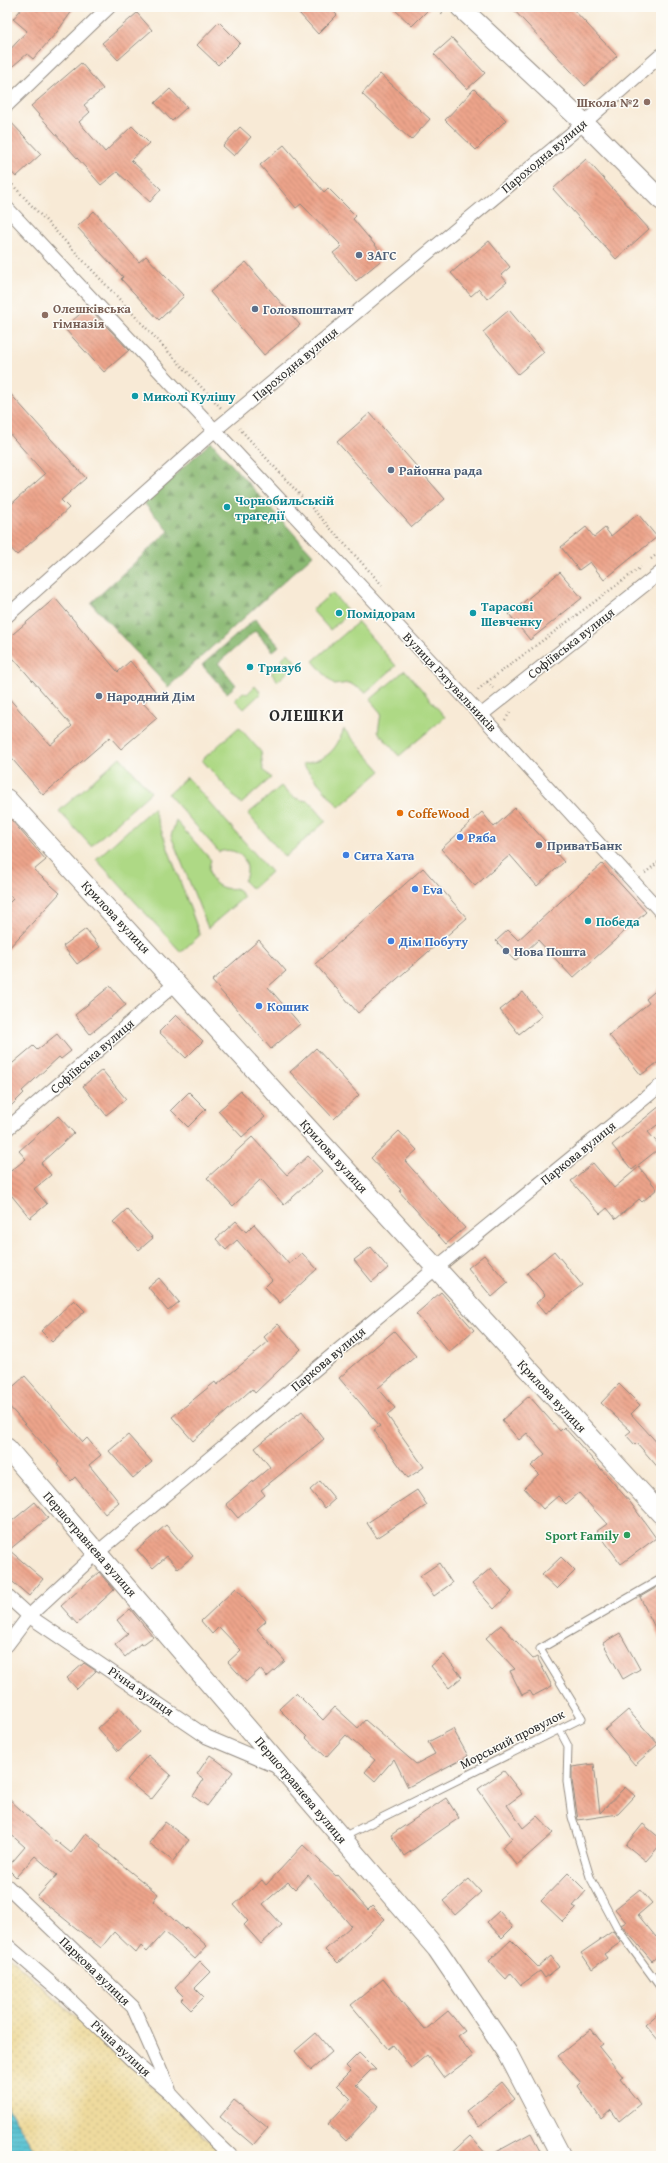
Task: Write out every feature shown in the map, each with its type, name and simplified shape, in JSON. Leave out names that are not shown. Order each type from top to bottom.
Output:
[{"type":"street","points":[[7,105],[109,7]]},
{"type":"street","points":[[460,7],[584,123],[661,200]]},
{"type":"street","name":"Пароходна вулиця","points":[[7,616],[215,430],[584,123],[661,55]]},
{"type":"street","name":"Вулиця Рятувальників","points":[[7,208],[481,715],[661,912]]},
{"type":"street","name":"Софіївська вулиця","points":[[481,715],[661,572]]},
{"type":"street","name":"Крилова вулиця","points":[[7,799],[661,1514]]},
{"type":"street","name":"Софіївська вулиця","points":[[7,1129],[176,983]]},
{"type":"street","name":"Паркова вулиця","points":[[7,1645],[29,1616],[98,1552],[436,1268],[661,1085]]},
{"type":"street","name":"Першотравнева вулиця","points":[[7,1448],[98,1552],[437,1949],[508,2052],[561,2156]]},
{"type":"street","name":"Річна вулиця","points":[[7,1596],[29,1616],[88,1654],[207,1737],[284,1769]]},
{"type":"street","name":"Паркова вулиця","points":[[7,1886],[133,2007],[170,2093]]},
{"type":"street","name":"Річна вулиця","points":[[7,1945],[66,1996],[135,2063],[170,2093],[231,2156]]},
{"type":"lane","name":"Морський провулок","points":[[342,1838],[582,1718],[540,1649],[661,1579]]},
{"type":"lane","points":[[559,1729],[568,1746],[567,1781],[572,1817],[590,1877],[617,1928],[661,1988]]},
{"type":"path","points":[[7,179],[230,418],[385,588]]},
{"type":"path","points":[[648,561],[661,551]]},
{"type":"path","points":[[473,686],[478,691],[487,682],[642,566]]},
{"type":"path","points":[[487,682],[512,710],[503,722]]},
{"type":"path","points":[[644,875],[661,860]]},
{"type":"path","points":[[638,869],[648,879]]},
{"type":"green space","points":[[211,442],[313,555],[168,687],[91,603],[169,531],[144,503]]},
{"type":"green space","points":[[332,593],[350,613],[330,630],[312,610]]},
{"type":"green space","points":[[255,619],[279,646],[273,651],[255,631],[218,663],[236,685],[227,693],[202,665]]},
{"type":"green space","points":[[358,622],[396,666],[366,692],[349,683],[334,685],[313,661]]},
{"type":"green space","points":[[288,653],[297,663],[278,681],[271,673],[284,662],[281,659]]},
{"type":"green space","points":[[405,670],[445,717],[399,756],[378,732],[381,713],[370,700]]},
{"type":"green space","points":[[255,686],[261,693],[244,709],[235,700],[243,692],[247,694]]},
{"type":"green space","points":[[239,727],[261,752],[263,769],[271,778],[241,804],[202,760]]},
{"type":"green space","points":[[344,729],[381,771],[339,807],[302,764],[318,760],[329,754],[337,744]]},
{"type":"green space","points":[[120,757],[151,792],[91,846],[59,811]]},
{"type":"green space","points":[[187,777],[271,872],[252,889],[244,881],[247,874],[247,868],[242,857],[238,853],[232,851],[226,850],[219,852],[168,794]]},
{"type":"green space","points":[[281,786],[294,797],[300,800],[309,801],[326,821],[285,857],[248,814]]},
{"type":"green space","points":[[153,808],[200,935],[181,952],[96,859]]},
{"type":"green space","points":[[176,821],[211,860],[209,872],[214,882],[224,888],[236,888],[244,897],[208,928],[171,836]]},
{"type":"sand","points":[[7,1955],[128,2063],[226,2156],[38,2156],[7,2106]]},
{"type":"water","points":[[7,2106],[38,2156],[7,2156]]},
{"type":"building","points":[[23,7],[75,7],[57,32],[33,59],[27,54],[7,71],[7,53],[27,31],[13,19]]},
{"type":"building","points":[[306,7],[329,7],[337,15],[318,34],[299,13]]},
{"type":"building","points":[[392,7],[431,7],[412,26]]},
{"type":"building","points":[[511,7],[571,7],[617,56],[585,86]]},
{"type":"building","points":[[137,13],[152,30],[118,60],[102,43]]},
{"type":"building","points":[[219,22],[240,43],[218,65],[197,45]]},
{"type":"building","points":[[452,38],[485,73],[467,89],[434,54]]},
{"type":"building","points":[[81,63],[103,89],[84,105],[90,112],[79,122],[105,152],[132,126],[149,143],[131,160],[161,189],[150,202],[117,172],[101,185],[31,106]]},
{"type":"building","points":[[380,74],[430,119],[411,140],[362,94]]},
{"type":"building","points":[[170,89],[187,107],[172,121],[155,103]]},
{"type":"building","points":[[474,89],[506,120],[476,150],[445,120]]},
{"type":"building","points":[[7,118],[41,154],[16,177],[7,167]]},
{"type":"building","points":[[240,127],[251,137],[234,156],[223,146]]},
{"type":"building","points":[[284,145],[324,192],[328,188],[356,216],[353,219],[385,257],[356,281],[333,253],[342,246],[301,204],[296,208],[260,165]]},
{"type":"building","points":[[586,159],[649,229],[616,259],[553,189]]},
{"type":"building","points":[[94,211],[139,262],[146,256],[184,296],[159,320],[121,279],[123,277],[77,227]]},
{"type":"building","points":[[489,241],[510,267],[501,275],[507,282],[487,299],[479,289],[471,296],[451,273]]},
{"type":"building","name":"Головпоштамт","points":[[246,262],[300,325],[264,355],[210,292]]},
{"type":"building","points":[[88,307],[129,350],[104,372],[64,328]]},
{"type":"building","points":[[509,310],[544,352],[518,374],[483,332]]},
{"type":"building","points":[[7,390],[86,478],[61,500],[69,508],[17,555],[7,544],[7,508],[45,474],[7,431]]},
{"type":"building","name":"Районна рада","points":[[370,413],[445,499],[412,527],[337,442]]},
{"type":"building","points":[[638,514],[657,537],[604,580],[590,562],[579,570],[561,547],[586,527],[594,537],[605,528],[611,536]]},
{"type":"building","points":[[560,572],[582,598],[530,640],[509,614]]},
{"type":"building","name":"Народний Дім","points":[[55,598],[118,672],[130,661],[156,692],[143,703],[157,718],[121,749],[110,737],[43,795],[7,753],[7,696],[50,745],[72,726],[7,651],[7,639]]},
{"type":"building","points":[[515,808],[564,862],[537,886],[510,855],[475,886],[441,849],[482,812],[494,827]]},
{"type":"building","points":[[7,815],[46,860],[34,870],[60,893],[7,950],[7,905],[13,899],[7,892]]},
{"type":"building","name":"Победа","points":[[602,864],[646,912],[573,978],[538,940],[515,961],[496,941],[508,930],[518,940]]},
{"type":"building","name":"Дім Побуту","points":[[423,868],[467,918],[358,1013],[315,964]]},
{"type":"building","points":[[86,929],[100,947],[77,964],[63,946]]},
{"type":"building","name":"Кошик","points":[[259,940],[286,971],[268,987],[300,1024],[271,1049],[212,981]]},
{"type":"building","points":[[110,986],[126,1005],[90,1034],[75,1015]]},
{"type":"building","points":[[661,986],[661,1060],[641,1075],[609,1035],[649,1003],[646,999]]},
{"type":"building","points":[[523,992],[542,1016],[519,1034],[500,1010]]},
{"type":"building","points":[[176,1015],[203,1041],[186,1058],[159,1032]]},
{"type":"building","points":[[57,1034],[71,1051],[61,1059],[59,1057],[22,1091],[24,1093],[7,1110],[7,1068],[33,1046],[37,1050]]},
{"type":"building","points":[[316,1048],[359,1095],[334,1119],[290,1072]]},
{"type":"building","points":[[102,1070],[126,1099],[106,1115],[83,1086]]},
{"type":"building","points":[[241,1091],[265,1117],[242,1137],[218,1111]]},
{"type":"building","points":[[189,1092],[206,1109],[188,1127],[171,1110]]},
{"type":"building","points":[[661,1105],[661,1122],[648,1132],[661,1147],[632,1170],[612,1145]]},
{"type":"building","points":[[58,1116],[74,1133],[41,1163],[51,1175],[34,1189],[47,1204],[30,1218],[7,1190],[7,1174],[26,1159],[19,1151]]},
{"type":"building","points":[[399,1131],[417,1150],[405,1161],[465,1228],[446,1244],[399,1191],[401,1190],[371,1158]]},
{"type":"building","points":[[252,1137],[287,1175],[308,1156],[322,1171],[284,1205],[261,1179],[233,1206],[207,1178]]},
{"type":"building","points":[[593,1163],[614,1188],[639,1167],[657,1189],[642,1202],[639,1199],[616,1219],[607,1208],[600,1214],[571,1181]]},
{"type":"building","points":[[127,1209],[153,1238],[139,1250],[113,1222]]},
{"type":"building","points":[[236,1221],[246,1232],[254,1224],[289,1264],[302,1253],[317,1269],[280,1303],[265,1287],[272,1280],[237,1240],[226,1250],[216,1239]]},
{"type":"building","points":[[371,1247],[388,1268],[372,1282],[354,1260]]},
{"type":"building","points":[[554,1251],[582,1285],[545,1314],[536,1303],[545,1295],[527,1273]]},
{"type":"building","points":[[484,1255],[508,1283],[492,1297],[468,1268]]},
{"type":"building","points":[[159,1278],[179,1302],[168,1311],[148,1287]]},
{"type":"building","points":[[441,1292],[474,1330],[449,1352],[416,1314]]},
{"type":"building","points":[[74,1300],[85,1311],[52,1342],[41,1331]]},
{"type":"building","points":[[278,1324],[301,1349],[255,1393],[252,1389],[193,1441],[172,1417],[215,1382],[217,1385],[268,1342],[264,1337]]},
{"type":"building","points":[[394,1331],[416,1356],[378,1388],[395,1408],[387,1415],[424,1467],[408,1478],[374,1430],[380,1426],[339,1378]]},
{"type":"building","points":[[25,1376],[83,1442],[87,1438],[101,1455],[89,1465],[119,1502],[105,1514],[75,1477],[71,1481],[57,1464],[59,1462],[7,1404],[7,1392]]},
{"type":"building","points":[[619,1384],[640,1405],[631,1414],[661,1447],[661,1471],[637,1443],[635,1445],[626,1435],[631,1431],[601,1403]]},
{"type":"building","points":[[529,1396],[560,1431],[564,1427],[630,1502],[656,1538],[621,1564],[597,1531],[607,1524],[579,1493],[566,1504],[558,1496],[543,1509],[524,1488],[539,1474],[531,1466],[545,1454],[527,1433],[519,1440],[502,1420]]},
{"type":"building","points":[[302,1411],[324,1439],[261,1490],[265,1495],[238,1518],[226,1504],[270,1467],[255,1448]]},
{"type":"building","points":[[128,1435],[152,1462],[133,1478],[109,1451]]},
{"type":"building","points":[[320,1481],[335,1499],[325,1508],[310,1490]]},
{"type":"building","points":[[417,1490],[427,1505],[377,1538],[367,1523]]},
{"type":"building","points":[[35,1502],[48,1518],[9,1550],[43,1579],[29,1596],[7,1577],[7,1525]]},
{"type":"building","points":[[166,1525],[193,1556],[178,1569],[167,1556],[153,1568],[137,1550]]},
{"type":"building","points":[[561,1557],[575,1571],[557,1589],[542,1575]]},
{"type":"building","points":[[439,1563],[452,1583],[434,1596],[420,1576]]},
{"type":"building","points":[[491,1568],[512,1592],[494,1609],[472,1584]]},
{"type":"building","points":[[99,1572],[114,1590],[77,1624],[61,1606]]},
{"type":"building","points":[[661,1585],[661,1640],[640,1597]]},
{"type":"building","points":[[236,1588],[266,1621],[257,1629],[285,1661],[267,1677],[260,1669],[246,1682],[228,1662],[241,1650],[219,1627],[212,1634],[201,1621]]},
{"type":"building","points":[[130,1609],[153,1637],[142,1645],[141,1643],[125,1657],[115,1645],[128,1634],[117,1620]]},
{"type":"building","points":[[501,1625],[533,1659],[537,1657],[552,1686],[533,1696],[530,1691],[522,1695],[510,1671],[515,1669],[486,1638]]},
{"type":"building","points":[[620,1633],[640,1669],[623,1679],[603,1643]]},
{"type":"building","points":[[444,1655],[462,1677],[449,1688],[431,1666]]},
{"type":"building","points":[[84,1663],[96,1671],[77,1689],[67,1678]]},
{"type":"building","points":[[296,1693],[323,1720],[335,1707],[358,1728],[365,1720],[416,1764],[435,1754],[428,1742],[453,1729],[468,1756],[408,1787],[394,1759],[375,1781],[365,1772],[375,1760],[346,1735],[326,1757],[279,1709]]},
{"type":"building","points":[[120,1708],[140,1732],[118,1751],[98,1728]]},
{"type":"building","points":[[628,1710],[658,1744],[635,1765],[605,1730]]},
{"type":"building","points":[[148,1755],[171,1775],[151,1800],[127,1780]]},
{"type":"building","points":[[210,1755],[233,1772],[207,1806],[193,1796],[204,1779],[197,1774]]},
{"type":"building","points":[[594,1764],[600,1813],[625,1787],[635,1796],[618,1814],[578,1820],[572,1781],[572,1767]]},
{"type":"building","points":[[504,1771],[522,1794],[507,1805],[523,1828],[537,1816],[553,1833],[517,1865],[502,1847],[512,1838],[478,1789]]},
{"type":"building","points":[[7,1797],[54,1841],[55,1840],[71,1853],[86,1833],[101,1845],[100,1847],[158,1894],[153,1901],[184,1929],[186,1927],[207,1946],[195,1959],[165,1932],[147,1952],[141,1946],[136,1953],[114,1932],[101,1948],[37,1897],[57,1875],[35,1856],[16,1877],[7,1868],[25,1847],[7,1831]]},
{"type":"building","points":[[446,1798],[459,1818],[404,1856],[391,1835]]},
{"type":"building","points":[[165,1822],[189,1840],[173,1861],[149,1843]]},
{"type":"building","points":[[643,1824],[661,1839],[661,1844],[646,1861],[626,1845]]},
{"type":"building","points":[[303,1845],[336,1876],[337,1875],[368,1910],[372,1906],[385,1919],[338,1963],[325,1950],[351,1926],[308,1875],[295,1889],[288,1882],[263,1904],[282,1925],[261,1944],[244,1925],[248,1921],[234,1905],[262,1880],[266,1885]]},
{"type":"building","points":[[568,1873],[586,1891],[573,1906],[577,1908],[563,1922],[541,1901]]},
{"type":"building","points":[[469,1879],[481,1892],[455,1915],[443,1901]]},
{"type":"building","points":[[640,1889],[652,1903],[638,1915],[656,1937],[661,1933],[661,1953],[652,1961],[621,1925],[626,1922],[615,1909]]},
{"type":"building","points":[[499,1911],[513,1927],[502,1938],[487,1922]]},
{"type":"building","points":[[613,1931],[621,1942],[604,1954],[607,1958],[592,1969],[581,1953]]},
{"type":"building","points":[[511,1940],[538,1967],[551,1956],[559,1967],[545,1978],[540,1971],[521,1985],[511,1973],[506,1979],[489,1961]]},
{"type":"building","points":[[200,1961],[211,1972],[195,1988],[204,1997],[191,2010],[181,2000],[184,1997],[175,1988]]},
{"type":"building","points":[[383,1979],[425,2030],[448,2011],[465,2031],[458,2036],[473,2056],[444,2078],[427,2055],[411,2068],[393,2045],[388,2049],[351,2005]]},
{"type":"building","points":[[661,2011],[661,2043],[645,2025]]},
{"type":"building","points":[[591,2029],[603,2044],[599,2047],[623,2077],[620,2079],[640,2104],[619,2121],[611,2110],[601,2119],[578,2086],[581,2083],[558,2056]]},
{"type":"building","points":[[316,2033],[332,2052],[311,2070],[295,2051]]},
{"type":"building","points":[[359,2053],[376,2070],[371,2070],[356,2085],[379,2106],[346,2141],[328,2124],[351,2099],[337,2085],[351,2071],[346,2066]]},
{"type":"building","points":[[502,2082],[515,2098],[479,2127],[466,2111]]},
{"type":"building","points":[[234,2100],[268,2128],[253,2145],[220,2117]]},
{"type":"building","points":[[531,2133],[543,2156],[489,2156]]},
{"type":"building","points":[[470,2136],[488,2156],[448,2156]]},
{"type":"place","name":"Школа №2","points":[[647,102]]},
{"type":"place","name":"ЗАГС","points":[[359,255]]},
{"type":"place","name":"Головпоштамт","points":[[255,309]]},
{"type":"place","name":"Олешківська гімназія","points":[[45,315]]},
{"type":"place","name":"Миколі Кулішу","points":[[135,396]]},
{"type":"place","name":"Районна рада","points":[[391,470]]},
{"type":"place","name":"Чорнобильській трагедії","points":[[227,507]]},
{"type":"place","name":"Помідорам","points":[[339,613]]},
{"type":"place","name":"Тарасові Шевченку","points":[[473,613]]},
{"type":"place","name":"Тризуб","points":[[250,667]]},
{"type":"place","name":"Народний Дім","points":[[99,696]]},
{"type":"place","name":"CoffeWood","points":[[400,813]]},
{"type":"place","name":"Ряба","points":[[460,837]]},
{"type":"place","name":"ПриватБанк","points":[[539,845]]},
{"type":"place","name":"Сита Хата","points":[[346,855]]},
{"type":"place","name":"Eva","points":[[415,889]]},
{"type":"place","name":"Победа","points":[[588,921]]},
{"type":"place","name":"Дім Побуту","points":[[391,941]]},
{"type":"place","name":"Нова Пошта","points":[[506,951]]},
{"type":"place","name":"Кошик","points":[[259,1006]]},
{"type":"place","name":"Sport Family","points":[[627,1535]]},
{"type":"district","name":"ОЛЕШКИ","points":[[307,714]]}]
